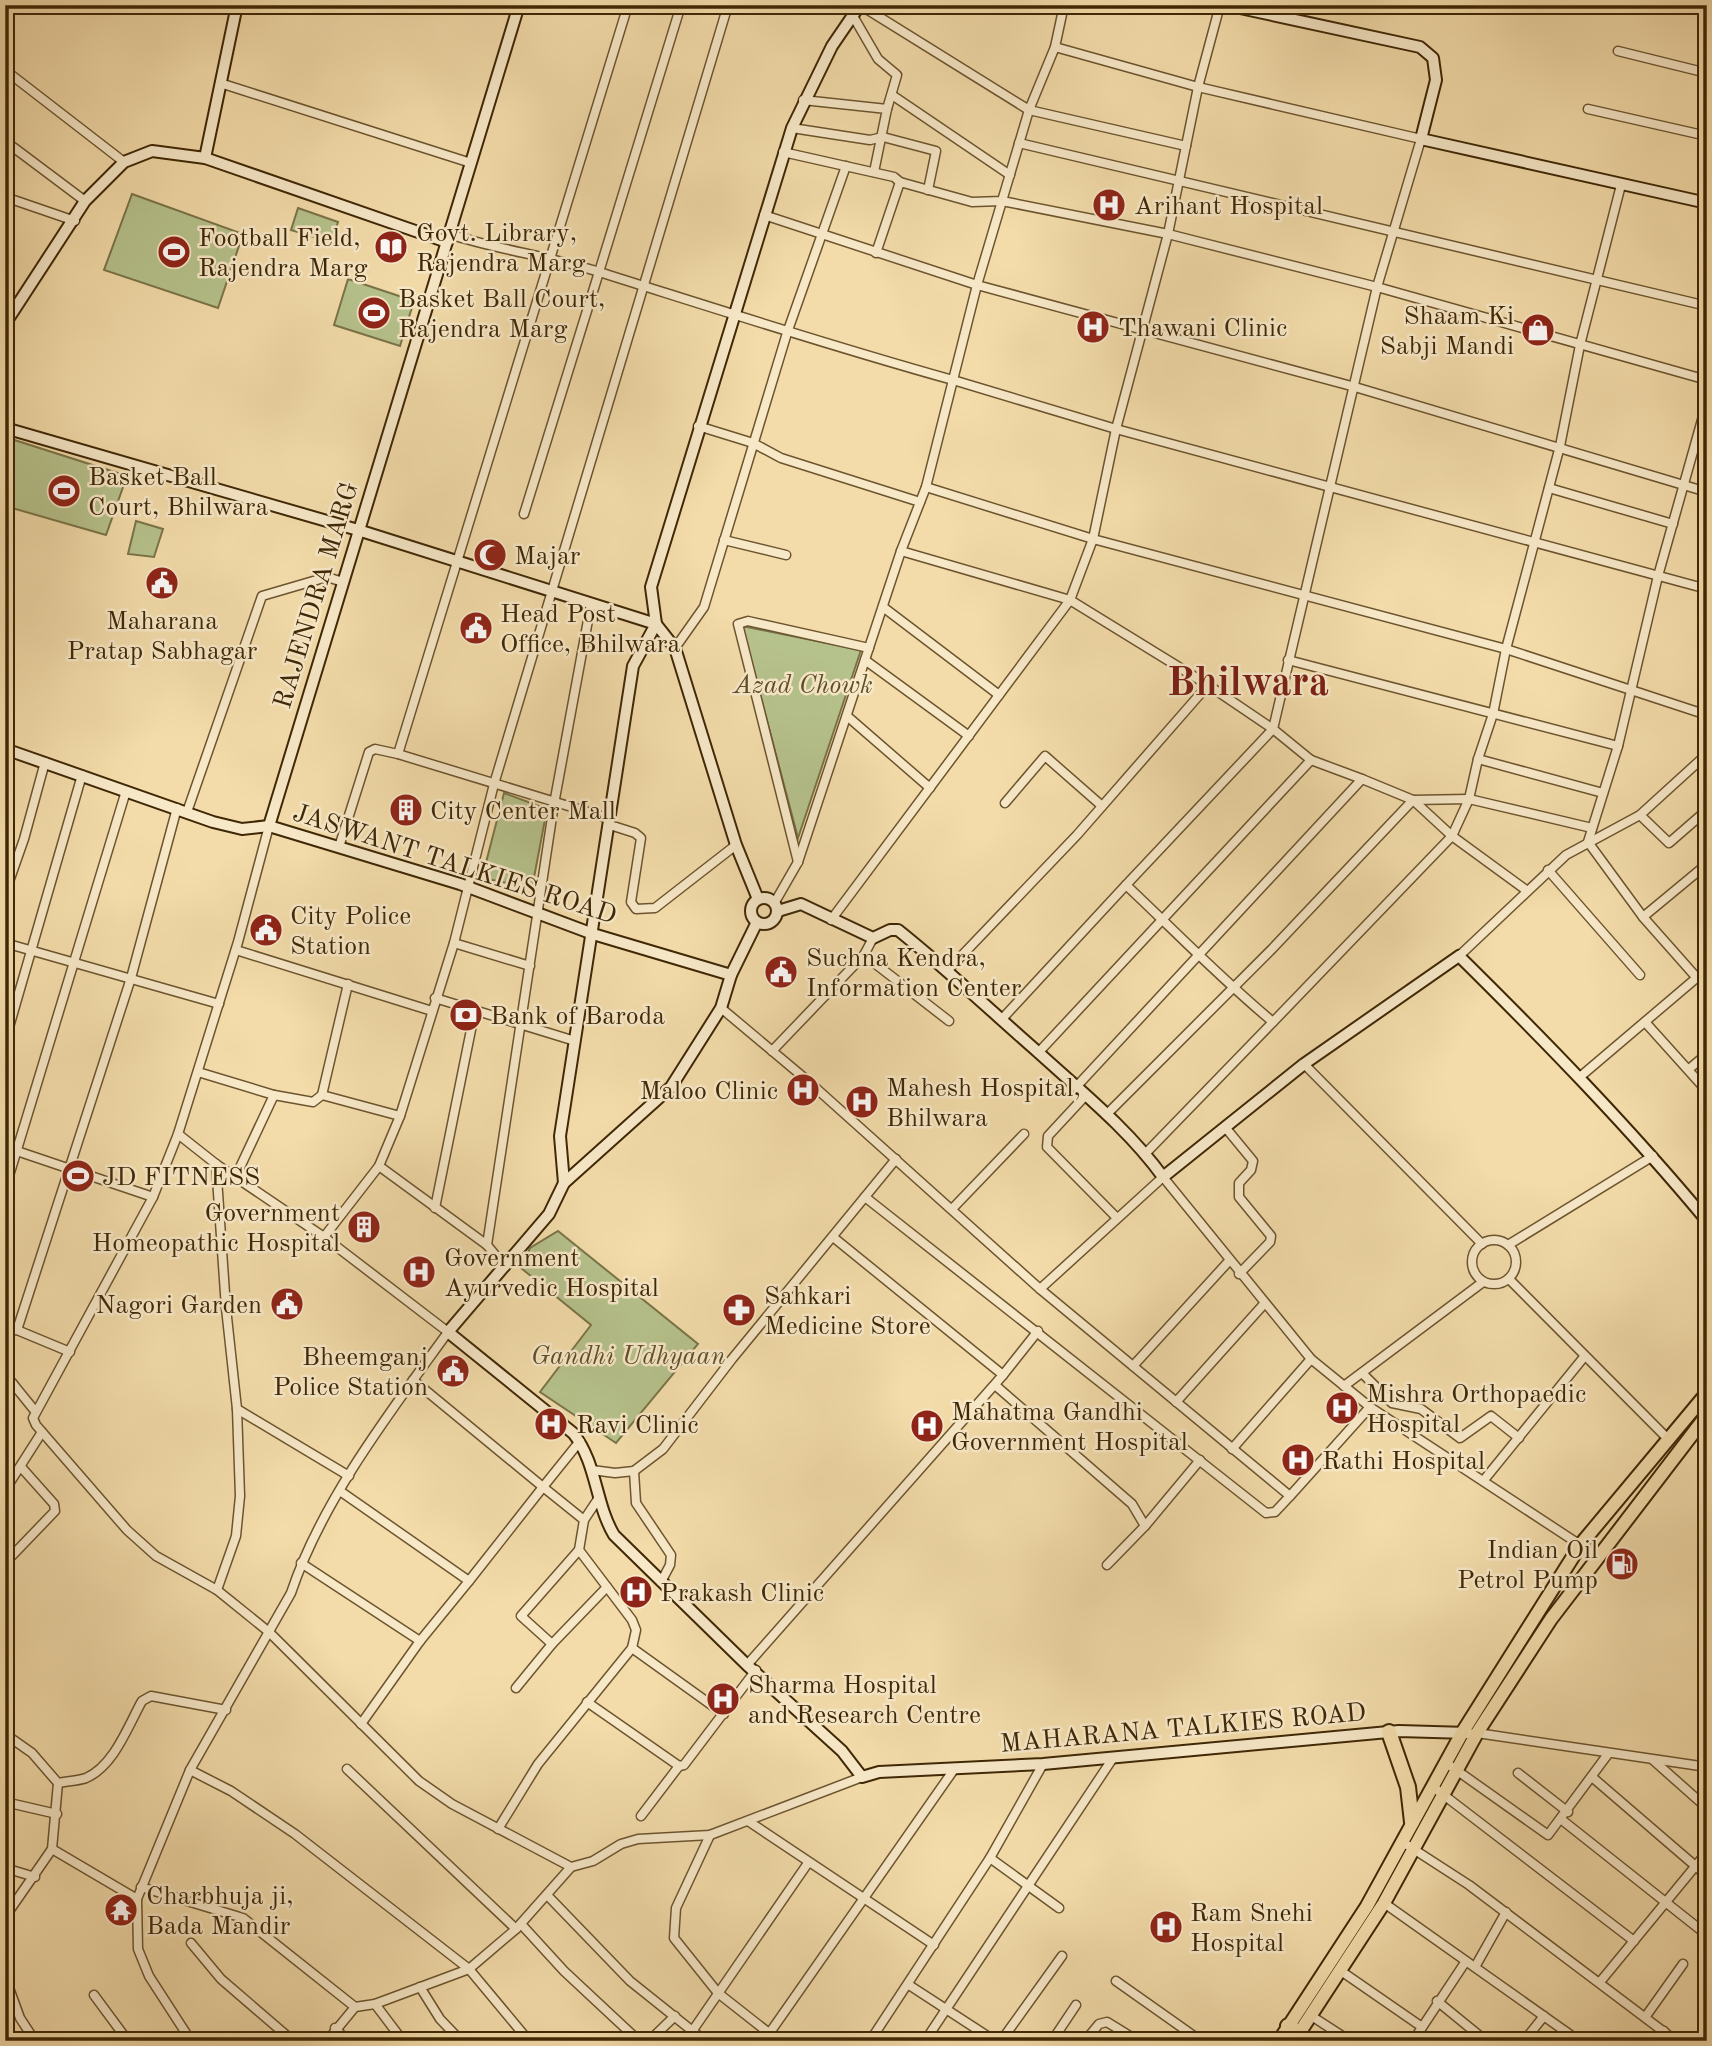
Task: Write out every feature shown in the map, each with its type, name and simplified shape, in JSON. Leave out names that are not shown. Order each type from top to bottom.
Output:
[{"type":"highway","points":[[1389,1732],[1408,1787],[1412,1822]]},
{"type":"main road","points":[[1294,2033],[1438,1789],[1451,1765],[1462,1733],[1581,1544],[1707,1393]]},
{"type":"main road","points":[[1451,1765],[1477,1733],[1551,1619],[1597,1556],[1707,1415]]},
{"type":"main road","points":[[1279,2041],[1294,2033],[1310,2015],[1384,1903],[1407,1844],[1412,1822],[1438,1789]]},
{"type":"street","points":[[205,158],[237,5]]},
{"type":"street","name":"RAJENDRA MARG","points":[[35,1411],[70,1352],[153,1197],[178,1134],[236,950],[269,826],[358,530],[519,5]]},
{"type":"street","points":[[398,754],[628,5]]},
{"type":"street","points":[[524,514],[681,5]]},
{"type":"street","points":[[324,1237],[379,1166],[400,1116],[454,943],[494,784],[646,287],[728,5]]},
{"type":"street","points":[[758,899],[736,845],[675,648],[656,624],[651,587],[733,312],[783,152],[803,100],[860,5],[1029,110],[1186,146]]},
{"type":"street","points":[[757,922],[773,922],[776,906],[798,862],[901,551],[926,487],[977,285],[1029,110],[1055,47],[1064,5]]},
{"type":"street","points":[[831,920],[1070,600],[1093,539],[1116,429],[1140,329],[1168,234],[1198,87],[1220,5]]},
{"type":"street","points":[[1002,1019],[1273,729],[1377,287],[1422,139],[1436,80],[1433,58],[1420,47],[1226,5]]},
{"type":"street","points":[[853,16],[878,59],[897,75],[874,172]]},
{"type":"street","points":[[1055,47],[1198,87],[1707,203]]},
{"type":"street","points":[[1618,51],[1707,73]]},
{"type":"street","points":[[5,70],[124,162]]},
{"type":"street","points":[[220,83],[471,163]]},
{"type":"street","points":[[892,94],[1010,176]]},
{"type":"street","points":[[803,100],[887,109]]},
{"type":"street","points":[[1588,109],[1707,136]]},
{"type":"street","points":[[792,128],[870,140],[883,137],[936,151],[928,190]]},
{"type":"street","points":[[5,141],[85,201]]},
{"type":"street","points":[[1019,143],[1596,282],[1707,306]]},
{"type":"street","points":[[5,324],[75,221],[85,201],[124,162],[152,152],[205,158],[448,238],[551,257],[733,312],[787,333],[1116,429],[1535,540],[1707,589]]},
{"type":"street","points":[[783,152],[894,177],[900,182],[972,202],[1002,201],[1168,234],[1377,287],[1707,380]]},
{"type":"street","points":[[675,648],[704,607],[787,333],[846,166]]},
{"type":"street","points":[[876,253],[900,182]]},
{"type":"street","points":[[1146,1153],[1452,836],[1469,799],[1493,714],[1506,649],[1560,446],[1580,345],[1621,185]]},
{"type":"street","points":[[5,197],[75,221]]},
{"type":"street","points":[[764,215],[977,285],[1355,387],[1707,492]]},
{"type":"street","points":[[1588,842],[1618,746],[1658,576],[1707,402]]},
{"type":"street","points":[[698,426],[753,443],[782,458],[920,502]]},
{"type":"street","points":[[5,428],[358,530],[455,563],[552,590],[656,624]]},
{"type":"street","points":[[926,487],[1093,539],[1506,649],[1707,715]]},
{"type":"street","points":[[1549,488],[1673,524]]},
{"type":"street","points":[[724,540],[786,555]]},
{"type":"street","points":[[901,551],[1070,600],[1208,685],[1273,729],[1311,760],[1413,800],[1452,836],[1526,890]]},
{"type":"street","points":[[17,1330],[131,978],[182,810],[262,596],[327,578],[343,582]]},
{"type":"street","points":[[486,1245],[554,804],[592,604]]},
{"type":"street","points":[[883,607],[999,695]]},
{"type":"street","points":[[798,862],[738,624],[748,621],[869,649]]},
{"type":"street","points":[[564,1183],[560,1136],[611,822],[633,666],[656,624]]},
{"type":"street","points":[[865,660],[969,736]]},
{"type":"street","points":[[1288,660],[1618,746]]},
{"type":"street","points":[[948,970],[1102,806],[1208,685]]},
{"type":"street","points":[[847,716],[930,788]]},
{"type":"street","points":[[5,762],[7,749]]},
{"type":"street","name":"JASWANT TALKIES ROAD","points":[[7,749],[242,829],[269,826],[467,887],[593,934],[731,975]]},
{"type":"street","points":[[339,847],[369,752],[375,749],[494,784],[611,822],[635,833],[641,838],[631,902],[636,909],[655,908],[736,845]]},
{"type":"street","points":[[1041,1289],[1163,1177],[1304,1064],[1459,956],[1548,870],[1588,842],[1640,815],[1707,754]]},
{"type":"street","points":[[1005,803],[1045,755],[1102,806]]},
{"type":"street","points":[[1038,1053],[1311,760]]},
{"type":"street","points":[[1478,760],[1603,793]]},
{"type":"street","points":[[5,893],[24,839],[45,762]]},
{"type":"street","points":[[5,1041],[82,775]]},
{"type":"street","points":[[1077,1086],[1362,779]]},
{"type":"street","points":[[5,1189],[35,1099],[126,790]]},
{"type":"street","points":[[1106,1115],[1233,988],[1413,800],[1469,799],[1592,828]]},
{"type":"street","points":[[1640,815],[1668,844],[1707,810]]},
{"type":"street","points":[[1588,842],[1643,917],[1697,978]]},
{"type":"street","points":[[1643,917],[1707,864]]},
{"type":"street","points":[[1548,870],[1640,975]]},
{"type":"street","points":[[1126,885],[1233,988],[1273,1021]]},
{"type":"street","points":[[757,922],[751,912],[758,899],[767,897],[776,906],[801,904],[873,938]]},
{"type":"street","points":[[189,2040],[149,1976],[138,1949],[137,1899],[190,1770],[291,1593],[301,1563],[349,1476],[449,1332],[549,1214],[564,1183],[671,1087],[721,1008],[731,975],[757,922]]},
{"type":"street","points":[[772,1051],[864,955],[873,938],[890,930],[898,930],[948,970],[1077,1086],[1146,1153],[1239,1274],[1311,1359],[1370,1407],[1484,1479],[1597,1556]]},
{"type":"street","points":[[5,943],[219,1004]]},
{"type":"street","points":[[454,943],[530,966]]},
{"type":"street","points":[[236,950],[432,1011]]},
{"type":"street","points":[[864,955],[949,1021]]},
{"type":"street","points":[[1459,956],[1581,1076],[1707,1221]]},
{"type":"street","points":[[1581,1076],[1707,969]]},
{"type":"street","points":[[198,1072],[274,1095],[313,1102],[322,1095],[348,984]]},
{"type":"street","points":[[435,998],[575,1041]]},
{"type":"street","points":[[721,1008],[1041,1289],[1290,1496]]},
{"type":"street","points":[[435,1208],[475,1010]]},
{"type":"street","points":[[1645,1022],[1707,1091]]},
{"type":"street","points":[[1689,1069],[1707,1054]]},
{"type":"street","points":[[1304,1064],[1482,1244]]},
{"type":"street","points":[[235,1178],[250,1152],[274,1095]]},
{"type":"street","points":[[322,1095],[400,1116]]},
{"type":"street","points":[[1086,1095],[1048,1136],[1047,1147],[1117,1218]]},
{"type":"street","points":[[1226,1127],[1252,1161],[1251,1170],[1238,1183],[1239,1197],[1271,1236],[1270,1242],[1239,1274]]},
{"type":"street","points":[[178,1134],[235,1178],[324,1237],[449,1332],[580,1441],[592,1470],[602,1514],[614,1535],[842,1751],[862,1777],[710,1835],[638,1839],[621,1844],[593,1861],[571,1867],[519,1927],[469,1969],[374,2004],[355,2007],[327,2041]]},
{"type":"street","points":[[951,1209],[1024,1134]]},
{"type":"street","points":[[5,1147],[153,1197]]},
{"type":"street","points":[[1508,1245],[1516,1262],[1509,1279],[1496,1285],[1483,1282],[1473,1270],[1473,1255],[1482,1244],[1491,1240],[1508,1245],[1653,1156]]},
{"type":"street","points":[[592,1470],[634,1471],[663,1449],[732,1359],[896,1159]]},
{"type":"street","points":[[216,1164],[226,1308],[237,1409],[240,1496],[237,1523],[217,1590]]},
{"type":"street","points":[[379,1166],[486,1245],[505,1267]]},
{"type":"street","points":[[865,1197],[1266,1513],[1275,1511],[1290,1496],[1370,1407]]},
{"type":"street","points":[[833,1237],[1003,1376]]},
{"type":"street","points":[[1133,1366],[1229,1261]]},
{"type":"street","points":[[1509,1279],[1668,1439]]},
{"type":"street","points":[[1344,1386],[1483,1282]]},
{"type":"street","points":[[1176,1402],[1264,1304]]},
{"type":"street","points":[[5,1331],[17,1330],[70,1352]]},
{"type":"street","points":[[641,1816],[724,1714],[752,1668],[1003,1376],[1038,1331]]},
{"type":"street","points":[[1484,1479],[1584,1357]]},
{"type":"street","points":[[1232,1449],[1311,1359]]},
{"type":"street","points":[[1362,1373],[1392,1403],[1421,1409],[1460,1438],[1491,1416],[1518,1438]]},
{"type":"street","points":[[5,1374],[35,1411],[33,1418],[42,1432],[127,1530],[156,1556],[217,1590],[269,1632],[419,1781],[452,1804],[571,1867]]},
{"type":"street","points":[[414,1380],[584,1520]]},
{"type":"street","points":[[5,1392],[13,1384]]},
{"type":"street","points":[[995,1385],[1132,1504],[1145,1526]]},
{"type":"street","points":[[237,1409],[349,1476]]},
{"type":"street","points":[[5,1490],[42,1432]]},
{"type":"street","points":[[361,1724],[420,1641],[580,1441]]},
{"type":"street","points":[[1107,1565],[1145,1526],[1200,1460]]},
{"type":"street","points":[[5,1563],[55,1511],[54,1504],[21,1467]]},
{"type":"street","points":[[634,1471],[636,1503],[671,1555],[661,1582]]},
{"type":"street","points":[[340,1491],[469,1581]]},
{"type":"street","points":[[552,1644],[521,1616],[579,1550],[584,1520],[598,1499]]},
{"type":"street","points":[[498,1829],[538,1764],[632,1648],[636,1630],[579,1550]]},
{"type":"street","points":[[301,1563],[420,1641]]},
{"type":"street","points":[[516,1688],[552,1644],[607,1587]]},
{"type":"street","points":[[632,1648],[724,1714]]},
{"type":"street","points":[[58,1783],[85,1779],[99,1770],[112,1755],[142,1701],[151,1696],[226,1710]]},
{"type":"street","points":[[587,1702],[679,1766]]},
{"type":"street","name":"MAHARANA TALKIES ROAD","points":[[862,1777],[879,1772],[1044,1764],[1389,1732],[1477,1733]]},
{"type":"street","points":[[1477,1733],[1608,1755],[1707,1767]]},
{"type":"street","points":[[5,1734],[32,1753],[58,1783],[52,1849],[5,1917]]},
{"type":"street","points":[[1451,1765],[1542,1833],[1551,1833],[1608,1755]]},
{"type":"street","points":[[925,2041],[1114,1758]]},
{"type":"street","points":[[1653,1760],[1707,1808]]},
{"type":"street","points":[[870,2041],[990,1858],[1044,1764]]},
{"type":"street","points":[[766,2037],[828,1952],[862,1897],[956,1768]]},
{"type":"street","points":[[347,1769],[639,2041]]},
{"type":"street","points":[[190,1770],[230,1791],[295,1834],[469,1969],[529,2041]]},
{"type":"street","points":[[1518,1773],[1568,1812]]},
{"type":"street","points":[[1592,1777],[1707,1876]]},
{"type":"street","points":[[1438,1789],[1634,1941]]},
{"type":"street","points":[[5,1802],[57,1814]]},
{"type":"street","points":[[1562,1820],[1707,1935]]},
{"type":"street","points":[[748,1821],[934,1945]]},
{"type":"street","points":[[710,1835],[676,1908],[674,1938],[679,1949],[718,1993],[766,2037],[779,2041]]},
{"type":"street","points":[[1407,1844],[1506,1912],[1676,2041]]},
{"type":"street","points":[[52,1849],[137,1899]]},
{"type":"street","points":[[1600,1982],[1707,1852]]},
{"type":"street","points":[[990,1858],[1059,1908]]},
{"type":"street","points":[[693,2030],[808,1863]]},
{"type":"street","points":[[5,1868],[34,1877]]},
{"type":"street","points":[[142,1887],[243,1918],[355,2007]]},
{"type":"street","points":[[547,1895],[630,1981],[705,2041]]},
{"type":"street","points":[[1384,1903],[1579,2041]]},
{"type":"street","points":[[1475,1967],[1506,1912]]},
{"type":"street","points":[[191,1943],[221,1979],[293,2041]]},
{"type":"street","points":[[1001,2041],[1062,1956]]},
{"type":"street","points":[[1413,2041],[1466,1961]]},
{"type":"street","points":[[1646,2016],[1683,1964]]},
{"type":"street","points":[[1340,1971],[1422,2027]]},
{"type":"street","points":[[5,1977],[20,2018],[35,2041]]},
{"type":"street","points":[[1116,1981],[1202,2041]]},
{"type":"street","points":[[909,1985],[995,2041]]},
{"type":"street","points":[[419,1987],[440,2019],[461,2041]]},
{"type":"street","points":[[94,1995],[128,2041]]},
{"type":"street","points":[[1437,2001],[1486,2041]]},
{"type":"street","points":[[374,2004],[403,2041]]},
{"type":"street","points":[[1052,2041],[1076,2005]]},
{"type":"street","points":[[1310,2015],[1350,2041]]},
{"type":"street","points":[[649,2041],[675,2016]]},
{"type":"street","points":[[1524,2041],[1544,2016]]},
{"type":"street","points":[[1085,2041],[1099,2024],[1107,2022],[1138,2041]]},
{"type":"street","points":[[335,2028],[347,2041]]},
{"type":"street","points":[[1656,2041],[1664,2031]]},
{"type":"street","points":[[1560,2041],[1566,2032]]},
{"type":"street","points":[[1702,2041],[1707,2033]]},
{"type":"green space","name":"Football Field, Rajendra Marg","points":[[132,194],[243,234],[218,308],[104,270]]},
{"type":"green space","points":[[298,208],[338,222],[332,242],[291,230]]},
{"type":"green space","name":"Basket Ball Court, Rajendra Marg","points":[[348,279],[414,301],[400,346],[334,325]]},
{"type":"green space","name":"Basket Ball Court, Bhilwara","points":[[5,437],[127,476],[106,535],[5,506]]},
{"type":"green space","points":[[136,521],[163,529],[154,557],[128,554]]},
{"type":"green space","name":"Azad Chowk","points":[[742,626],[861,650],[798,838]]},
{"type":"green space","points":[[504,793],[547,809],[532,888],[482,878]]},
{"type":"green space","name":"Gandhi Udhyaan","points":[[558,1231],[698,1344],[616,1443],[540,1392],[591,1325],[521,1268],[530,1248]]},
{"type":"place","name":"Arihant Hospital","points":[[1109,205]]},
{"type":"place","name":"Govt. Library, Rajendra Marg","points":[[391,247]]},
{"type":"place","name":"Football Field, Rajendra Marg","points":[[174,252]]},
{"type":"place","name":"Basket Ball Court, Rajendra Marg","points":[[374,313]]},
{"type":"place","name":"Thawani Clinic","points":[[1093,327]]},
{"type":"place","name":"Shaam Ki Sabji Mandi","points":[[1538,330]]},
{"type":"place","name":"Basket Ball Court, Bhilwara","points":[[64,491]]},
{"type":"place","name":"Majar","points":[[490,555]]},
{"type":"place","name":"Maharana Pratap Sabhagar","points":[[162,583]]},
{"type":"place","name":"Head Post Office, Bhilwara","points":[[476,628]]},
{"type":"place","name":"City Center Mall","points":[[406,810]]},
{"type":"place","name":"City Police Station","points":[[266,930]]},
{"type":"place","name":"Suchna Kendra, Information Center","points":[[781,972]]},
{"type":"place","name":"Bank of Baroda","points":[[466,1015]]},
{"type":"place","name":"Maloo Clinic","points":[[803,1090]]},
{"type":"place","name":"Mahesh Hospital, Bhilwara","points":[[862,1102]]},
{"type":"place","name":"JD FITNESS","points":[[78,1176]]},
{"type":"place","name":"Government Homeopathic Hospital","points":[[364,1227]]},
{"type":"place","name":"Government Ayurvedic Hospital","points":[[419,1272]]},
{"type":"place","name":"Nagori Garden","points":[[287,1304]]},
{"type":"place","name":"Sahkari Medicine Store","points":[[739,1310]]},
{"type":"place","name":"Bheemganj Police Station","points":[[453,1371]]},
{"type":"place","name":"Mishra Orthopaedic Hospital","points":[[1342,1408]]},
{"type":"place","name":"Ravi Clinic","points":[[551,1424]]},
{"type":"place","name":"Mahatma Gandhi Government Hospital","points":[[927,1426]]},
{"type":"place","name":"Rathi Hospital","points":[[1298,1460]]},
{"type":"place","name":"Indian Oil Petrol Pump","points":[[1622,1564]]},
{"type":"place","name":"Prakash Clinic","points":[[636,1592]]},
{"type":"place","name":"Sharma Hospital and Research Centre","points":[[723,1699]]},
{"type":"place","name":"Charbhuja ji, Bada Mandir","points":[[121,1910]]},
{"type":"place","name":"Ram Snehi Hospital","points":[[1166,1927]]},
{"type":"district","name":"Bhilwara","points":[[1248,681]]}]
